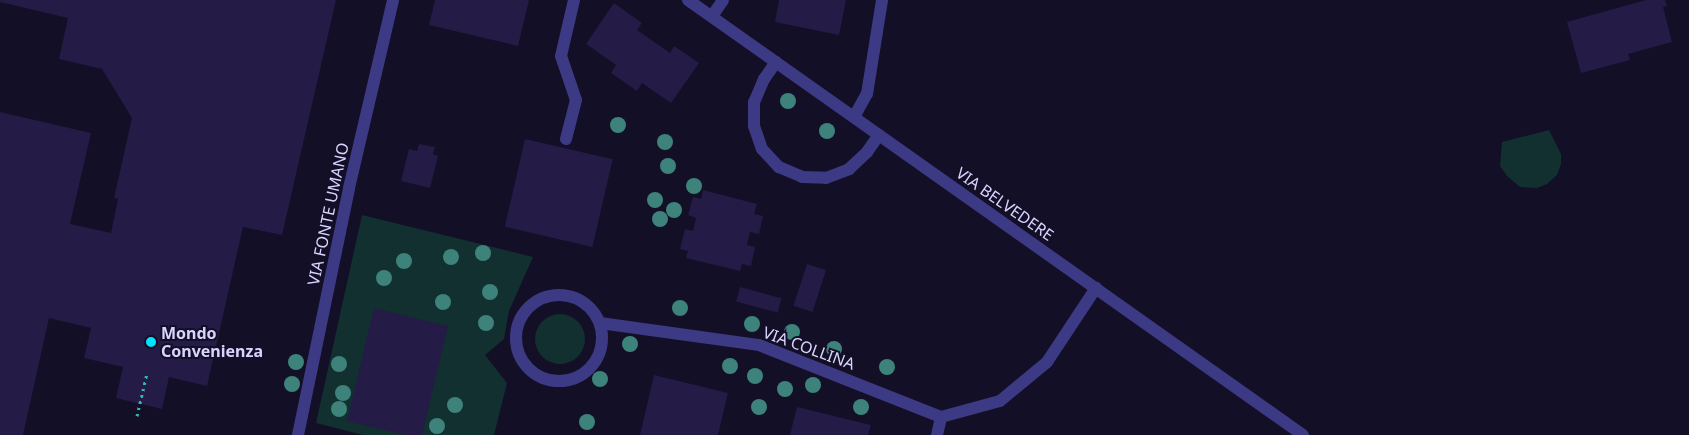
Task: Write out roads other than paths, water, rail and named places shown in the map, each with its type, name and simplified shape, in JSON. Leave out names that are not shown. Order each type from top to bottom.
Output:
[{"type":"street","name":"VIA FONTE UMANO","points":[[298,435],[349,188],[393,0]]},
{"type":"street","points":[[566,139],[576,100],[561,56],[574,0]]},
{"type":"street","name":"VIA BELVEDERE","points":[[688,0],[1303,435]]},
{"type":"street","points":[[712,16],[723,0]]},
{"type":"street","points":[[854,117],[867,94],[882,0]]},
{"type":"street","points":[[776,62],[764,80],[754,102],[754,126],[762,149],[779,167],[802,177],[826,178],[849,169],[867,152],[879,134]]},
{"type":"street","points":[[937,435],[941,417],[1000,401],[1047,362],[1096,288]]},
{"type":"street","points":[[556,295],[570,296],[582,302],[593,311],[600,323],[603,336],[596,362],[588,372],[576,379],[563,382],[550,381],[539,377],[529,370],[517,350],[516,337],[520,319],[531,304],[542,298],[556,295]]},
{"type":"street","name":"VIA COLLINA","points":[[600,323],[759,345],[941,417]]},
{"type":"place","name":"Mondo Convenienza","points":[[151,342]]}]
